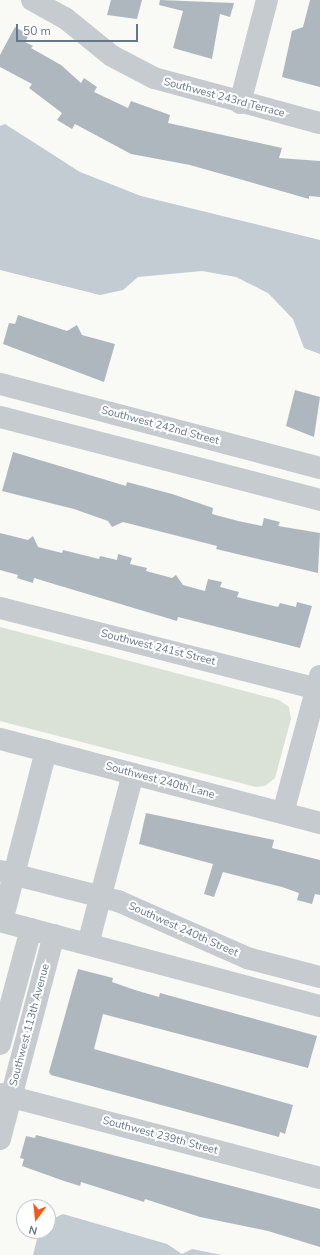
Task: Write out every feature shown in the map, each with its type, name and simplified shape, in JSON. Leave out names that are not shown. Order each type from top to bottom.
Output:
[{"type":"street","name":"Southwest 243rd Terrace","points":[[32,0],[65,18],[131,67],[172,85],[320,123]]},
{"type":"street","points":[[240,103],[267,0]]},
{"type":"street","name":"Southwest 242nd Street","points":[[0,384],[320,468]]},
{"type":"street","points":[[0,417],[320,500]]},
{"type":"street","name":"Southwest 241st Street","points":[[0,608],[318,683]]},
{"type":"street","points":[[283,813],[318,683]]},
{"type":"street","name":"Southwest 240th Lane","points":[[0,739],[320,823]]},
{"type":"street","points":[[46,751],[7,872],[1,921],[320,1006]]},
{"type":"street","points":[[88,944],[133,774]]},
{"type":"street","name":"Southwest 240th Street","points":[[7,872],[100,896],[145,911],[246,958],[320,977]]},
{"type":"street","points":[[0,1044],[31,929]]},
{"type":"street","name":"Southwest 113th Avenue","points":[[0,1139],[6,1096],[54,935]]},
{"type":"street","name":"Southwest 239th Street","points":[[6,1096],[320,1178]]},
{"type":"shaded area","points":[[5,124],[80,172],[141,196],[320,240],[320,354],[304,348],[293,319],[268,293],[236,277],[202,271],[138,277],[123,290],[100,295],[0,270],[0,126]]},
{"type":"shaded area","points":[[0,627],[279,700],[289,707],[291,719],[275,778],[265,786],[256,787],[0,721]]},
{"type":"shaded area","points":[[63,1214],[167,1244],[182,1254],[192,1249],[222,1255],[33,1255],[37,1239],[56,1239],[56,1217]]},
{"type":"building","points":[[111,0],[142,0],[137,19],[107,15]]},
{"type":"building","points":[[160,0],[234,3],[230,17],[220,14],[212,59],[173,48],[183,11],[159,5]]},
{"type":"building","points":[[310,0],[320,0],[320,87],[282,77],[292,31],[303,27]]},
{"type":"building","points":[[15,27],[29,35],[25,42],[33,46],[31,48],[61,65],[81,83],[84,78],[97,87],[94,92],[128,108],[131,101],[170,115],[168,123],[282,148],[279,158],[320,161],[320,197],[309,196],[309,199],[190,165],[131,154],[75,124],[72,129],[57,120],[62,113],[29,88],[32,84],[0,67],[0,55]]},
{"type":"building","points":[[18,315],[67,331],[77,325],[82,335],[115,344],[104,382],[3,344],[9,323],[15,324]]},
{"type":"building","points":[[295,390],[320,397],[314,437],[286,426]]},
{"type":"building","points":[[13,452],[126,486],[127,482],[172,494],[213,508],[212,514],[238,521],[262,526],[264,518],[280,522],[278,526],[320,533],[318,573],[216,549],[217,546],[123,522],[112,527],[108,521],[74,509],[2,491]]},
{"type":"building","points":[[0,533],[28,540],[33,536],[38,547],[62,553],[63,550],[99,559],[100,556],[117,560],[118,554],[132,558],[130,564],[147,568],[146,571],[172,578],[176,575],[183,585],[205,591],[208,579],[222,582],[220,587],[239,592],[237,597],[278,607],[280,603],[296,607],[297,602],[312,606],[300,648],[178,617],[177,621],[34,578],[33,583],[17,578],[18,575],[0,570]]},
{"type":"building","points":[[146,813],[274,840],[272,848],[320,860],[320,895],[315,894],[312,904],[297,900],[299,893],[282,887],[223,872],[214,897],[204,894],[213,864],[139,844]]},
{"type":"building","points":[[78,969],[113,978],[112,982],[159,997],[160,993],[317,1036],[308,1068],[103,1014],[94,1049],[293,1105],[285,1134],[280,1132],[279,1137],[51,1075],[49,1072]]},
{"type":"building","points":[[36,1135],[320,1209],[320,1247],[268,1231],[200,1217],[145,1199],[144,1202],[81,1182],[80,1186],[22,1166],[24,1159],[20,1158],[26,1136],[35,1138]]}]
